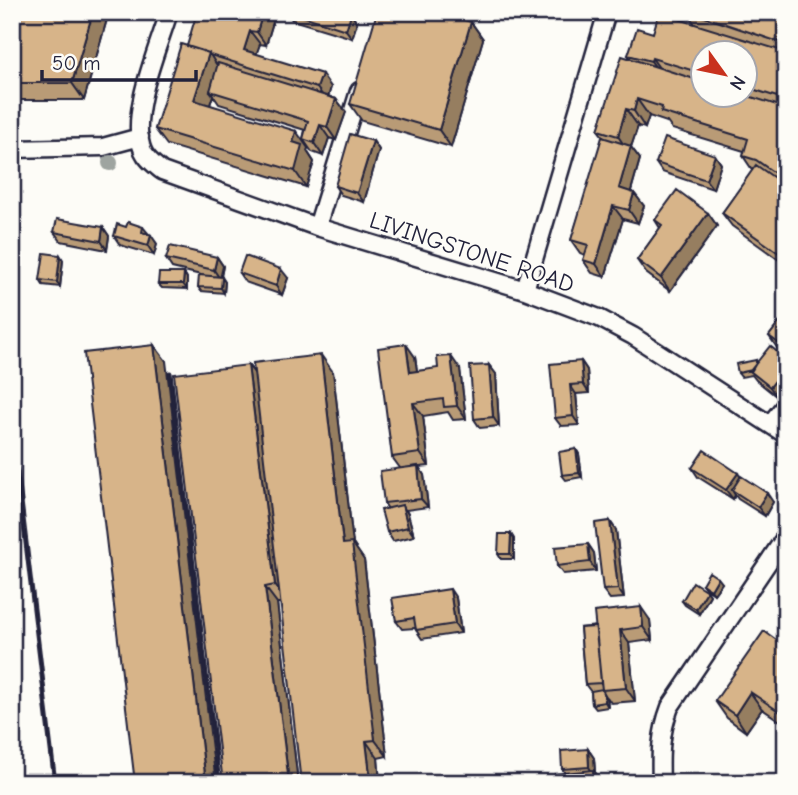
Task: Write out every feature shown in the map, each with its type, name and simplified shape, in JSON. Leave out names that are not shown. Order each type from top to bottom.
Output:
[{"type":"street","points":[[12,149],[103,147],[140,137],[141,103],[169,12]]},
{"type":"street","points":[[525,290],[607,12]]},
{"type":"street","points":[[317,227],[365,75]]},
{"type":"street","name":"LIVINGSTONE ROAD","points":[[140,137],[144,152],[151,163],[174,177],[317,227],[525,290],[616,326],[786,435]]},
{"type":"street","points":[[770,424],[786,404]]},
{"type":"street","points":[[661,783],[659,748],[662,726],[670,706],[786,536]]},
{"type":"building","points":[[12,12],[93,12],[72,83],[12,83]]},
{"type":"building","points":[[197,12],[263,12],[257,32],[250,31],[244,50],[322,74],[317,88],[187,46]]},
{"type":"building","points":[[290,12],[346,12],[351,14],[346,30]]},
{"type":"building","points":[[377,12],[438,12],[471,22],[439,130],[350,104]]},
{"type":"building","points":[[690,12],[786,12],[786,23],[779,42]]},
{"type":"building","points":[[659,13],[740,38],[690,38],[690,70],[652,58],[651,61],[628,55],[637,28],[653,33]]},
{"type":"building","points":[[181,44],[209,53],[194,100],[296,131],[293,142],[302,145],[295,171],[155,129]]},
{"type":"building","points":[[760,44],[786,52],[786,69],[777,97],[760,92]]},
{"type":"building","points":[[622,56],[690,78],[690,108],[760,108],[760,100],[786,108],[786,181],[756,160],[743,156],[748,139],[661,112],[662,107],[637,99],[634,111],[626,109],[618,136],[598,130]]},
{"type":"building","points":[[218,63],[336,99],[327,127],[320,125],[314,143],[303,139],[308,121],[210,91]]},
{"type":"building","points":[[350,134],[373,141],[357,193],[335,186]]},
{"type":"building","points":[[602,137],[631,146],[619,188],[634,193],[629,210],[613,206],[596,264],[583,260],[588,245],[571,240]]},
{"type":"building","points":[[665,138],[715,155],[706,180],[656,163]]},
{"type":"building","points":[[756,165],[786,186],[786,258],[722,213]]},
{"type":"building","points":[[677,190],[708,213],[661,278],[637,260],[662,225],[655,220]]},
{"type":"building","points":[[57,219],[103,227],[101,241],[54,232]]},
{"type":"building","points":[[128,222],[143,227],[142,232],[151,235],[148,246],[114,236],[117,224],[126,227]]},
{"type":"building","points":[[170,246],[217,257],[214,270],[166,259]]},
{"type":"building","points":[[44,253],[60,255],[57,282],[40,280]]},
{"type":"building","points":[[245,256],[281,269],[276,286],[239,273]]},
{"type":"building","points":[[159,273],[184,273],[183,284],[158,284]]},
{"type":"building","points":[[199,275],[222,277],[221,288],[198,287]]},
{"type":"building","points":[[786,314],[786,347],[785,348],[769,336]]},
{"type":"building","points":[[406,344],[410,372],[438,368],[437,357],[451,356],[457,406],[444,407],[443,399],[413,403],[420,453],[392,457],[378,348]]},
{"type":"building","points":[[154,345],[206,783],[135,783],[84,353]]},
{"type":"building","points":[[770,346],[786,359],[786,367],[770,387],[750,371]]},
{"type":"building","points":[[321,355],[343,544],[352,543],[375,740],[366,741],[371,783],[301,783],[253,363]]},
{"type":"building","points":[[756,360],[752,370],[738,373],[736,364]]},
{"type":"building","points":[[581,361],[583,384],[570,385],[573,416],[555,418],[550,364]]},
{"type":"building","points":[[248,365],[275,585],[265,587],[289,783],[223,783],[174,374]]},
{"type":"building","points":[[489,365],[493,417],[474,419],[470,366]]},
{"type":"building","points":[[576,449],[579,473],[562,475],[559,452]]},
{"type":"building","points":[[704,450],[738,473],[726,490],[692,468]]},
{"type":"building","points":[[418,466],[421,499],[384,503],[380,471]]},
{"type":"building","points":[[741,476],[767,493],[758,507],[732,490]]},
{"type":"building","points":[[402,505],[408,527],[387,532],[381,510]]},
{"type":"building","points":[[610,521],[618,589],[603,590],[595,523]]},
{"type":"building","points":[[499,534],[511,534],[510,554],[498,554]]},
{"type":"building","points":[[588,544],[590,562],[557,566],[555,547]]},
{"type":"building","points":[[709,572],[718,578],[711,590],[702,584]]},
{"type":"building","points":[[693,582],[707,591],[696,609],[682,601]]},
{"type":"building","points":[[450,589],[455,624],[416,630],[414,618],[396,621],[392,598]]},
{"type":"building","points":[[641,607],[643,627],[620,630],[626,688],[602,690],[594,612]]},
{"type":"building","points":[[596,627],[601,683],[585,684],[580,628]]},
{"type":"building","points":[[764,631],[778,641],[782,635],[786,637],[786,716],[750,692],[735,715],[715,701]]},
{"type":"building","points":[[602,689],[605,702],[592,704],[591,691]]},
{"type":"building","points":[[588,749],[589,767],[562,769],[561,751]]},
{"type":"building","points":[[593,770],[594,783],[556,783],[555,774]]},
{"type":"railway","points":[[170,373],[219,783]]},
{"type":"railway","points":[[12,427],[55,783]]}]
